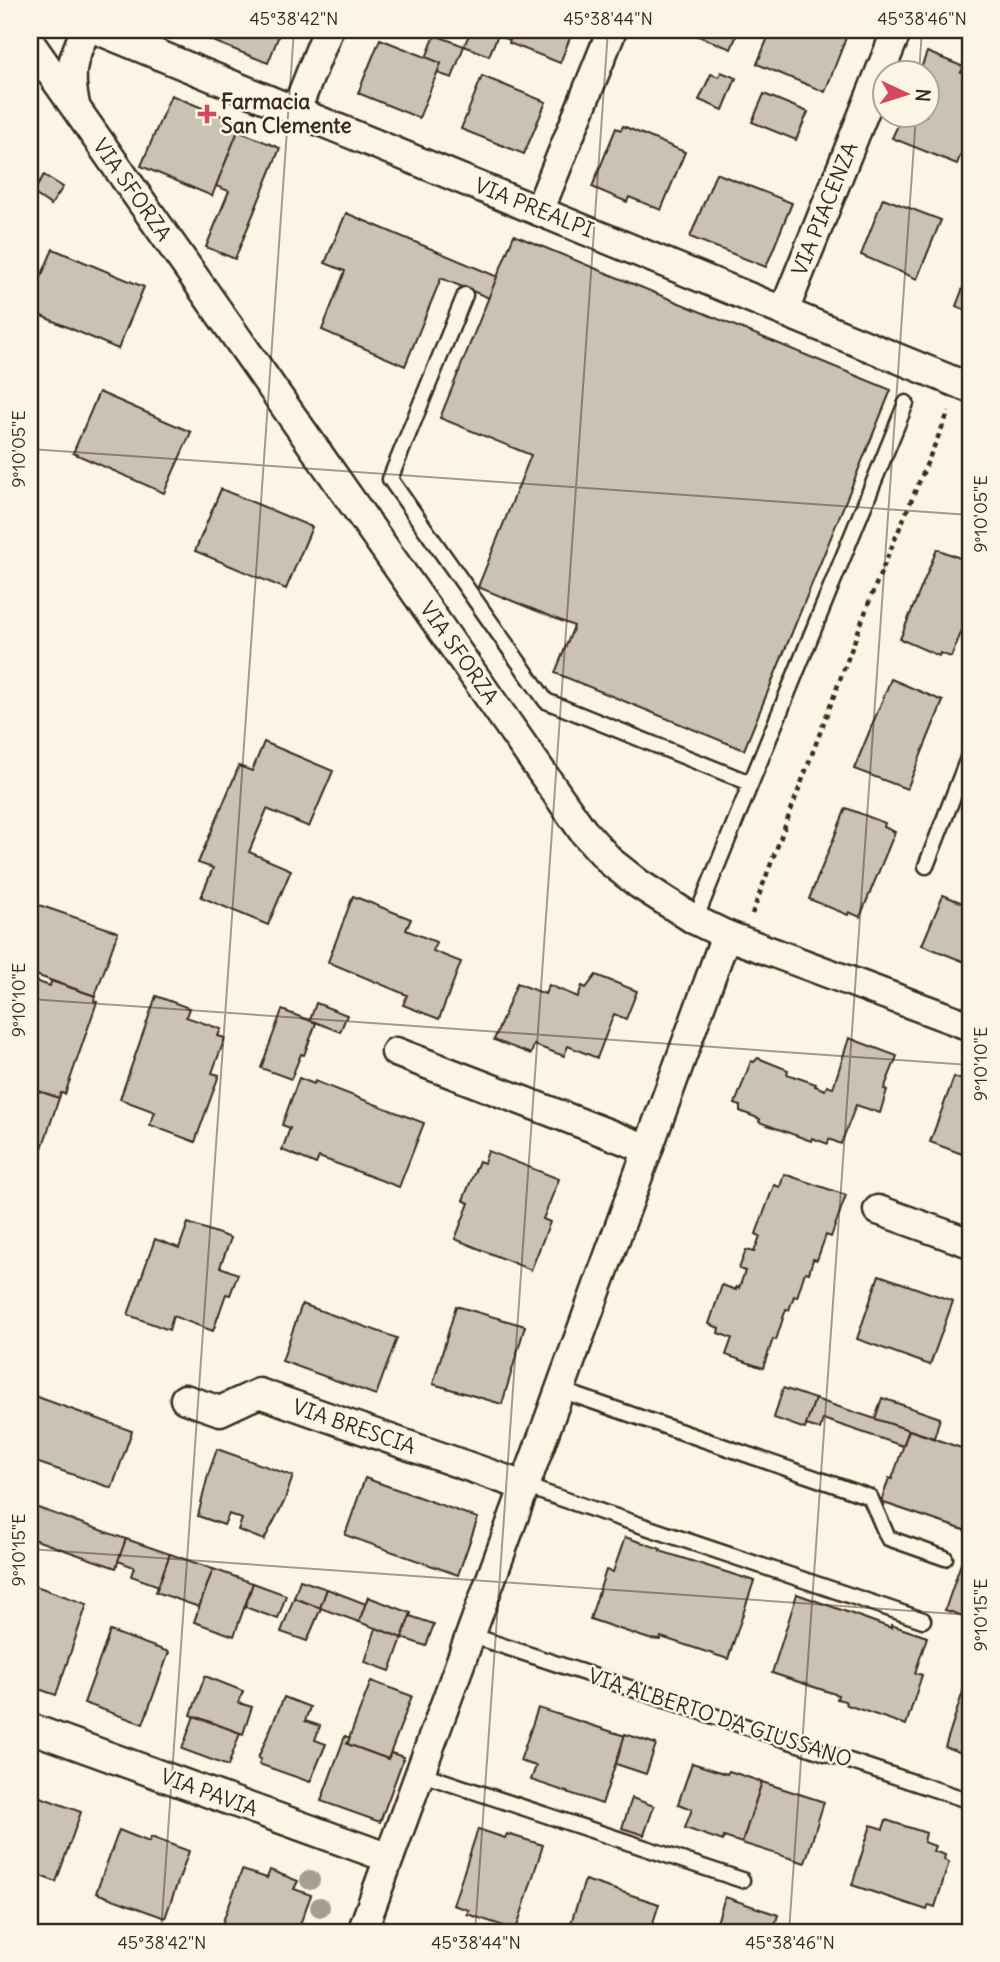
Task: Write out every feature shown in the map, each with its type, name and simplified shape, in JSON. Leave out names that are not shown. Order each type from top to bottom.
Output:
[{"type":"street","name":"VIA SFORZA","points":[[81,117],[75,105],[71,64],[86,30]]},
{"type":"street","name":"VIA PREALPI","points":[[98,30],[965,386]]},
{"type":"street","points":[[296,110],[328,30]]},
{"type":"street","points":[[539,211],[612,30]]},
{"type":"street","name":"VIA PIACENZA","points":[[784,311],[897,30]]},
{"type":"street","name":"VIA SFORZA","points":[[30,43],[583,831],[611,862],[639,884],[695,920],[734,938],[970,1026]]},
{"type":"street","points":[[362,1932],[648,1149],[734,938]]},
{"type":"street","points":[[396,1052],[648,1149]]},
{"type":"street","points":[[878,1210],[970,1243]]},
{"type":"street","name":"VIA BRESCIA","points":[[185,1399],[220,1411],[259,1393],[524,1486]]},
{"type":"street","name":"VIA PAVIA","points":[[30,1728],[389,1858]]},
{"type":"lane","points":[[465,295],[390,479],[546,701],[750,783]]},
{"type":"lane","points":[[695,920],[906,402]]},
{"type":"lane","points":[[926,866],[970,753]]},
{"type":"lane","points":[[560,1390],[870,1497],[888,1538],[945,1558]]},
{"type":"lane","points":[[524,1486],[923,1620]]},
{"type":"lane","name":"VIA ALBERTO DA GIUSSANO","points":[[470,1635],[970,1801]]},
{"type":"lane","points":[[419,1773],[742,1880]]},
{"type":"path","points":[[734,938],[874,589],[965,386]]},
{"type":"building","points":[[202,30],[281,30],[268,63],[200,36]]},
{"type":"building","points":[[471,30],[500,30],[489,56],[464,46]]},
{"type":"building","points":[[505,30],[576,30],[572,33],[560,63],[509,43],[510,40],[502,37]]},
{"type":"building","points":[[683,30],[739,30],[731,49]]},
{"type":"building","points":[[771,30],[849,30],[825,92],[757,64]]},
{"type":"building","points":[[435,35],[464,46],[452,78],[437,73],[441,63],[426,58]]},
{"type":"building","points":[[380,39],[441,63],[419,118],[358,93]]},
{"type":"building","points":[[927,52],[964,67],[961,72],[970,75],[970,130],[957,164],[892,138],[896,130],[940,130],[940,60],[924,60]]},
{"type":"building","points":[[721,72],[736,78],[723,110],[699,100],[711,74],[719,77]]},
{"type":"building","points":[[482,76],[546,102],[524,154],[461,129]]},
{"type":"building","points":[[764,94],[808,112],[796,140],[752,122]]},
{"type":"building","points":[[171,95],[241,124],[212,196],[141,166]]},
{"type":"building","points":[[623,126],[685,152],[661,210],[629,197],[627,202],[592,187],[616,128],[621,130]]},
{"type":"building","points":[[238,131],[280,148],[235,259],[206,247],[229,191],[216,186]]},
{"type":"building","points":[[716,173],[792,203],[766,267],[690,237]]},
{"type":"building","points":[[44,175],[63,187],[51,205],[33,193]]},
{"type":"building","points":[[883,198],[941,220],[917,279],[861,255]]},
{"type":"building","points":[[346,213],[498,277],[489,298],[441,278],[405,366],[322,330],[345,271],[325,263]]},
{"type":"building","points":[[514,235],[891,390],[744,750],[555,673],[574,626],[478,587],[531,455],[440,418]]},
{"type":"building","points":[[53,249],[144,287],[118,349],[30,311],[30,302]]},
{"type":"building","points":[[970,270],[970,312],[956,306]]},
{"type":"building","points":[[99,392],[191,432],[164,493],[73,453]]},
{"type":"building","points":[[221,489],[312,527],[286,589],[195,551]]},
{"type":"building","points":[[937,549],[970,562],[970,611],[951,657],[940,653],[939,656],[900,639]]},
{"type":"building","points":[[891,679],[943,701],[907,789],[854,769]]},
{"type":"building","points":[[264,742],[333,771],[309,827],[267,809],[249,852],[291,870],[268,925],[201,897],[213,868],[198,863],[239,766],[252,771]]},
{"type":"building","points":[[846,808],[885,823],[884,827],[895,832],[860,917],[849,912],[848,915],[809,899]]},
{"type":"building","points":[[943,895],[970,906],[970,964],[922,945]]},
{"type":"building","points":[[353,896],[411,919],[406,930],[436,942],[433,951],[461,962],[439,1019],[403,1005],[407,995],[328,962]]},
{"type":"building","points":[[30,902],[118,932],[95,996],[30,973]]},
{"type":"building","points":[[596,975],[637,991],[626,1019],[614,1014],[597,1058],[568,1046],[564,1056],[534,1045],[531,1054],[494,1040],[517,983],[545,994],[549,985],[578,997],[582,986],[586,988]]},
{"type":"building","points":[[35,981],[50,986],[51,981],[95,996],[94,1001],[97,1002],[65,1094],[61,1093],[59,1098],[30,1088],[30,997]]},
{"type":"building","points":[[156,996],[189,1008],[186,1017],[221,1029],[218,1036],[225,1038],[212,1073],[219,1075],[195,1142],[150,1125],[155,1112],[120,1099]]},
{"type":"building","points":[[316,1003],[347,1015],[340,1032],[310,1020]]},
{"type":"building","points":[[282,1010],[316,1023],[291,1079],[261,1068]]},
{"type":"building","points":[[849,1038],[897,1056],[884,1089],[887,1090],[880,1113],[856,1105],[841,1144],[829,1139],[828,1144],[812,1138],[811,1141],[759,1122],[760,1119],[740,1111],[740,1106],[735,1104],[751,1061],[754,1062],[758,1058],[788,1070],[787,1074],[825,1090],[827,1086],[833,1088]]},
{"type":"building","points":[[954,1077],[970,1083],[970,1157],[930,1142]]},
{"type":"building","points":[[299,1078],[314,1084],[315,1081],[424,1123],[399,1187],[319,1157],[316,1164],[282,1150],[290,1128],[282,1125]]},
{"type":"building","points":[[30,1088],[59,1098],[37,1163],[30,1160]]},
{"type":"building","points":[[488,1151],[559,1179],[543,1219],[550,1222],[531,1270],[455,1239],[469,1203],[463,1200],[479,1161],[484,1163]]},
{"type":"building","points":[[784,1174],[846,1195],[831,1237],[826,1235],[817,1260],[813,1259],[809,1273],[805,1272],[797,1297],[794,1296],[789,1310],[786,1309],[763,1368],[726,1355],[732,1338],[718,1333],[719,1328],[709,1324],[722,1285],[736,1290],[736,1287],[739,1288],[745,1271],[739,1269],[746,1250],[754,1252],[760,1236],[756,1234],[774,1185],[780,1187]]},
{"type":"building","points":[[188,1223],[231,1238],[220,1267],[238,1274],[230,1295],[226,1294],[213,1331],[173,1316],[169,1330],[128,1315],[155,1239],[179,1248]]},
{"type":"building","points":[[879,1275],[953,1301],[930,1365],[857,1339]]},
{"type":"building","points":[[302,1304],[397,1338],[376,1395],[282,1361]]},
{"type":"building","points":[[456,1306],[525,1326],[502,1404],[433,1384]]},
{"type":"building","points":[[783,1388],[815,1399],[805,1429],[774,1418]]},
{"type":"building","points":[[32,1395],[132,1431],[112,1488],[30,1460]]},
{"type":"building","points":[[882,1398],[940,1418],[934,1438],[875,1419]]},
{"type":"building","points":[[815,1399],[909,1430],[903,1446],[823,1419],[820,1429],[806,1425]]},
{"type":"building","points":[[909,1430],[970,1451],[970,1532],[881,1502]]},
{"type":"building","points":[[217,1449],[293,1476],[284,1502],[264,1540],[238,1530],[242,1519],[229,1514],[224,1525],[198,1516]]},
{"type":"building","points":[[365,1478],[478,1518],[458,1575],[345,1535]]},
{"type":"building","points":[[35,1507],[126,1539],[116,1568],[30,1538],[30,1522]]},
{"type":"building","points":[[625,1537],[754,1581],[728,1659],[661,1637],[660,1640],[649,1639],[590,1619],[606,1570],[613,1572]]},
{"type":"building","points":[[970,1537],[970,1618],[945,1610]]},
{"type":"building","points":[[126,1539],[170,1554],[159,1586],[131,1576],[134,1567],[118,1561]]},
{"type":"building","points":[[170,1554],[213,1569],[199,1607],[156,1592]]},
{"type":"building","points":[[213,1569],[253,1583],[234,1636],[194,1622]]},
{"type":"building","points":[[300,1580],[327,1589],[320,1608],[294,1598]]},
{"type":"building","points":[[253,1583],[286,1595],[278,1619],[245,1607]]},
{"type":"building","points":[[30,1584],[87,1604],[56,1695],[30,1686]]},
{"type":"building","points":[[327,1589],[366,1604],[359,1622],[320,1608]]},
{"type":"building","points":[[797,1594],[891,1628],[891,1625],[927,1637],[915,1673],[922,1675],[906,1725],[847,1705],[845,1701],[837,1699],[838,1695],[772,1673]]},
{"type":"building","points":[[368,1597],[411,1613],[402,1638],[359,1622]]},
{"type":"building","points":[[294,1598],[321,1608],[307,1641],[281,1632]]},
{"type":"building","points":[[410,1616],[434,1624],[426,1646],[402,1638]]},
{"type":"building","points":[[376,1628],[402,1638],[390,1671],[365,1662]]},
{"type":"building","points":[[110,1631],[169,1652],[143,1724],[84,1703]]},
{"type":"building","points":[[970,1670],[970,1756],[945,1747]]},
{"type":"building","points":[[205,1676],[243,1691],[239,1703],[252,1707],[243,1734],[191,1715]]},
{"type":"building","points":[[371,1681],[412,1696],[388,1759],[347,1744]]},
{"type":"building","points":[[284,1697],[310,1707],[305,1721],[320,1726],[315,1740],[326,1744],[310,1782],[259,1764],[261,1759],[258,1758]]},
{"type":"building","points":[[538,1708],[625,1736],[602,1804],[531,1780],[536,1766],[520,1761]]},
{"type":"building","points":[[194,1716],[240,1733],[228,1766],[182,1749]]},
{"type":"building","points":[[625,1734],[656,1744],[646,1774],[616,1764]]},
{"type":"building","points":[[345,1736],[350,1738],[347,1744],[388,1759],[391,1753],[404,1757],[380,1822],[321,1801]]},
{"type":"building","points":[[692,1763],[762,1782],[742,1843],[724,1837],[723,1841],[685,1828],[692,1809],[678,1804]]},
{"type":"building","points":[[762,1782],[824,1802],[805,1863],[742,1843]]},
{"type":"building","points":[[30,1793],[81,1812],[56,1882],[30,1872]]},
{"type":"building","points":[[632,1798],[654,1806],[644,1835],[622,1828]]},
{"type":"building","points":[[886,1820],[926,1833],[924,1842],[935,1846],[933,1851],[945,1855],[944,1860],[949,1862],[935,1907],[929,1905],[927,1910],[852,1885],[871,1825],[883,1829]]},
{"type":"building","points":[[478,1829],[505,1838],[507,1834],[543,1845],[516,1930],[467,1914],[469,1910],[453,1905]]},
{"type":"building","points":[[119,1830],[149,1842],[151,1837],[189,1851],[165,1918],[96,1893]]},
{"type":"building","points":[[242,1870],[267,1878],[270,1870],[298,1881],[294,1889],[311,1895],[297,1932],[219,1932]]},
{"type":"building","points":[[585,1880],[659,1904],[650,1932],[568,1932]]},
{"type":"building","points":[[725,1897],[778,1915],[773,1932],[714,1932]]},
{"type":"place","name":"Farmacia San Clemente","points":[[207,114]]}]
